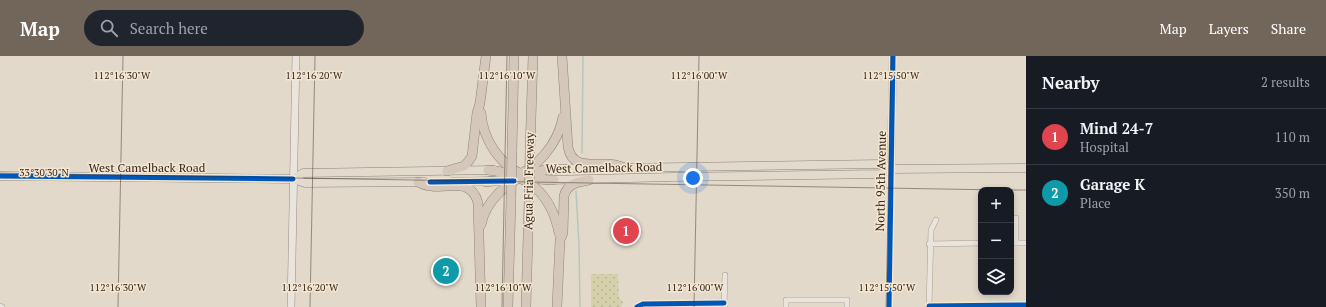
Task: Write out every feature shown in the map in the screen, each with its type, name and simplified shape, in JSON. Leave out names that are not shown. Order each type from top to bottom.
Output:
[{"type":"highway","points":[[448,171],[464,166],[472,156],[486,56]]},
{"type":"highway","name":"Agua Fria Freeway","points":[[508,307],[514,56]]},
{"type":"highway","name":"Agua Fria Freeway","points":[[526,307],[533,56]]},
{"type":"highway","points":[[562,56],[568,148],[571,157],[583,164],[609,164],[626,168]]},
{"type":"highway","points":[[479,234],[486,211],[501,191],[542,157],[555,140],[561,128],[564,101]]},
{"type":"highway","points":[[480,103],[482,126],[488,142],[497,154],[534,187],[549,204],[557,221],[560,240],[557,307]]},
{"type":"highway","points":[[486,182],[554,169]]},
{"type":"highway","points":[[488,170],[554,180]]},
{"type":"highway","points":[[560,240],[563,233],[565,191],[568,187],[575,183],[589,180]]},
{"type":"highway","points":[[418,182],[431,186],[458,186],[469,189],[475,194],[478,203],[481,307]]},
{"type":"main road","points":[[291,307],[296,56]]},
{"type":"main road","name":"North 95th Avenue","points":[[891,170],[893,56]]},
{"type":"main road","name":"West Camelback Road","points":[[554,169],[880,164],[891,170]]},
{"type":"main road","points":[[663,177],[683,173],[727,172],[739,166],[745,172],[772,172],[786,176]]},
{"type":"main road","name":"West Camelback Road","points":[[554,180],[880,174],[891,170],[1026,168]]},
{"type":"main road","name":"West Camelback Road","points":[[293,179],[304,173],[488,170]]},
{"type":"main road","name":"West Camelback Road","points":[[0,176],[293,179],[305,183],[486,182]]},
{"type":"street","name":"North 95th Avenue","points":[[889,307],[891,170]]},
{"type":"street","points":[[1016,218],[1014,243],[1026,243]]},
{"type":"street","points":[[936,220],[931,230],[929,307],[1026,305]]},
{"type":"street","points":[[930,244],[978,243]]},
{"type":"street","points":[[637,307],[643,304],[724,305],[725,275]]},
{"type":"street","points":[[786,307],[786,300],[847,300],[847,307]]},
{"type":"shaded area","points":[[591,274],[618,274],[619,298],[623,302],[621,307],[591,307]]},
{"type":"waterway","points":[[582,153],[583,56]]},
{"type":"waterway","points":[[576,191],[580,307]]},
{"type":"cycle path","points":[[889,307],[893,56]]},
{"type":"cycle path","points":[[0,176],[293,179]]},
{"type":"cycle path","points":[[430,182],[514,181]]},
{"type":"cycle path","points":[[637,307],[643,304],[724,303]]},
{"type":"cycle path","points":[[929,306],[1026,305]]},
{"type":"place","name":"Mind 24-7","points":[[626,231]]},
{"type":"place","name":"Garage K","points":[[446,271]]}]
